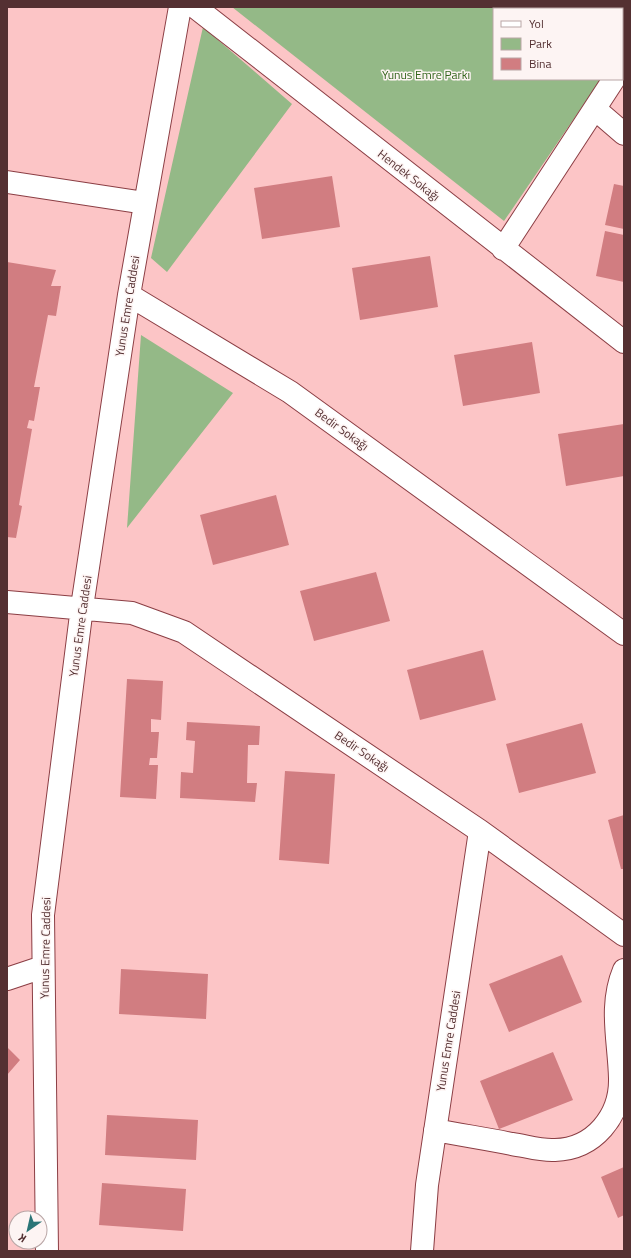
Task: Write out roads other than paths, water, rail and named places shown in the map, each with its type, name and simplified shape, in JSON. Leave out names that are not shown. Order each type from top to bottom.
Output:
[{"type":"street","name":"Yunus Emre Caddesi","points":[[47,1251],[43,967],[44,915],[82,607],[128,295],[180,7]]},
{"type":"street","name":"Hendek Sokağı","points":[[195,7],[624,342]]},
{"type":"street","points":[[504,249],[613,80]]},
{"type":"street","points":[[595,109],[624,134]]},
{"type":"street","points":[[7,182],[145,203]]},
{"type":"street","name":"Bedir Sokağı","points":[[128,295],[290,392],[624,634]]},
{"type":"street","name":"Bedir Sokağı","points":[[7,602],[82,607],[132,613],[184,632],[480,831],[624,935]]},
{"type":"street","name":"Yunus Emre Caddesi","points":[[422,1251],[426,1185],[480,831]]},
{"type":"street","points":[[7,979],[43,967]]},
{"type":"street","points":[[435,1130],[554,1150],[576,1146],[589,1140],[600,1131],[612,1115],[620,1092],[615,1001],[624,970]]},
{"type":"park label","name":"Yunus Emre Parkı","points":[[426,74]]}]
